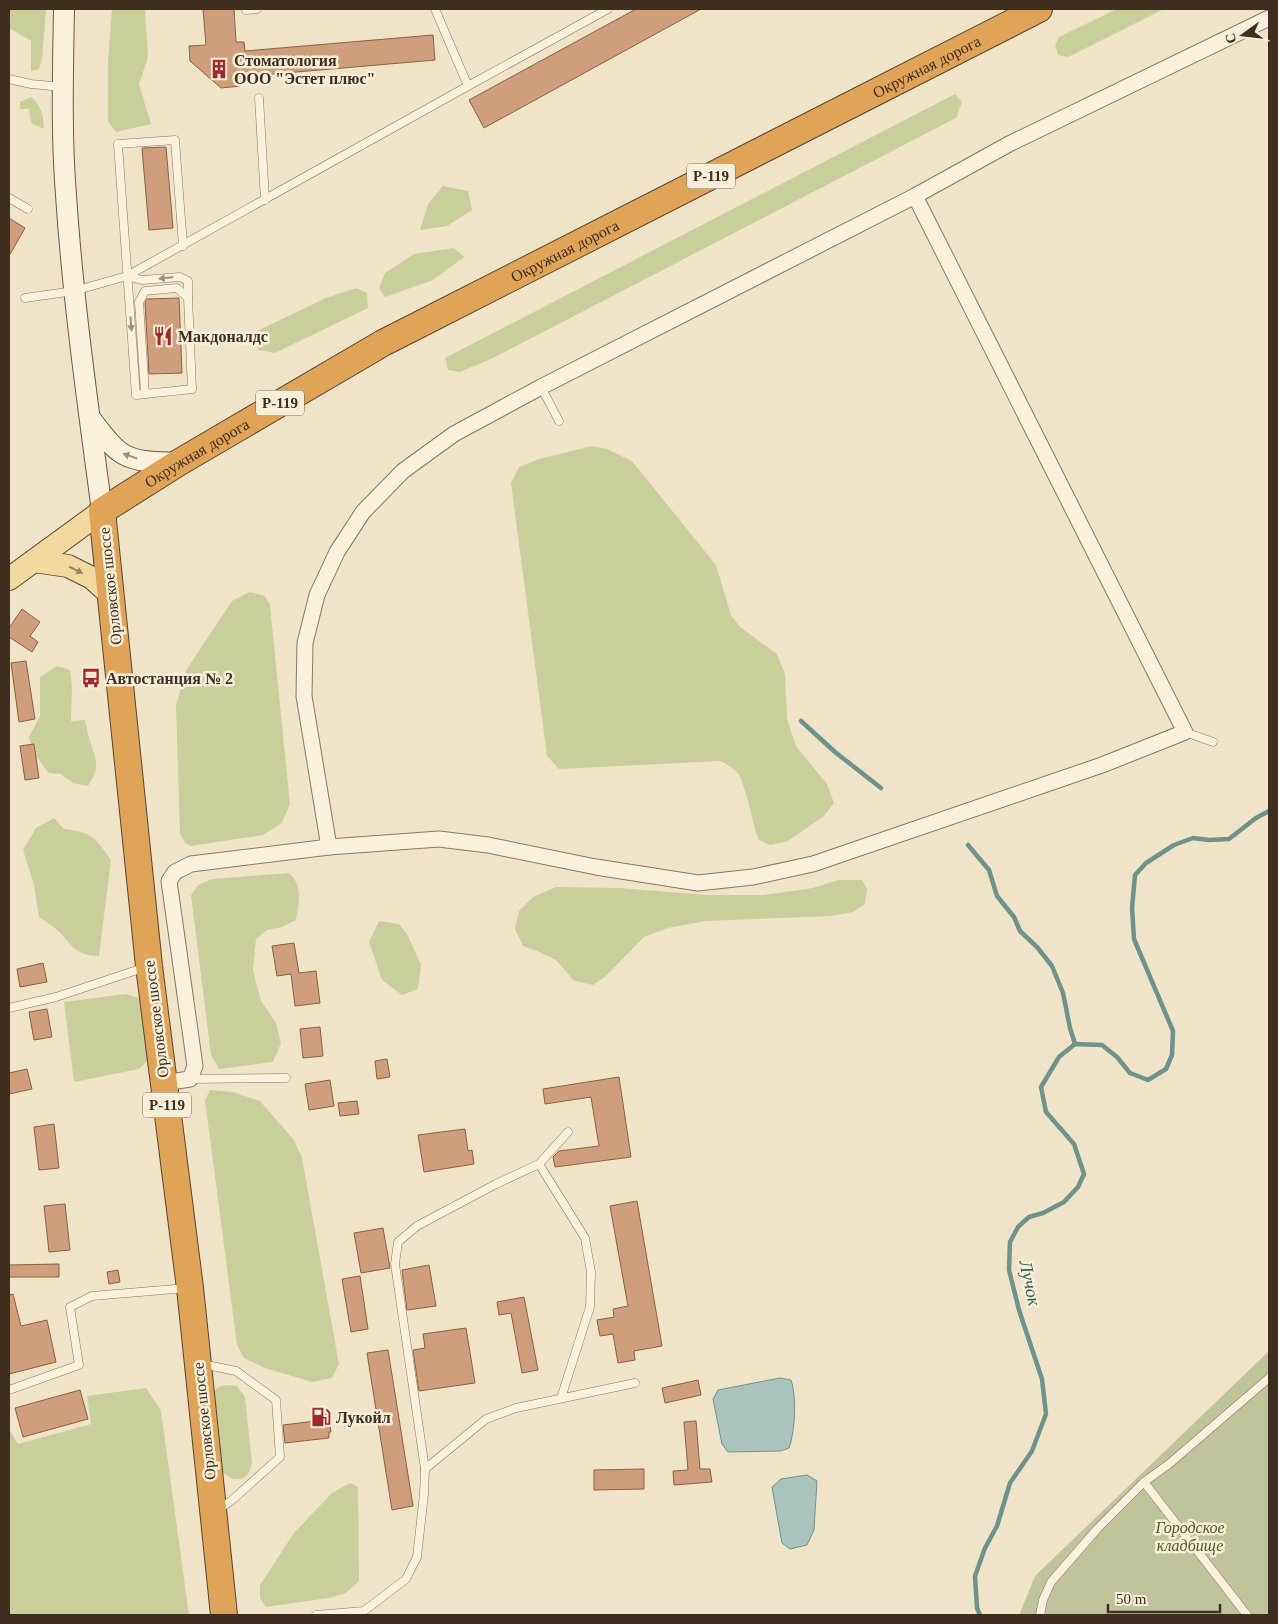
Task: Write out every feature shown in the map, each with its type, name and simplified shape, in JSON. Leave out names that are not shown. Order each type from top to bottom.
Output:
[{"type":"highway","name":"Окружная дорога","points":[[102,511],[178,463],[383,343],[1039,9]]},
{"type":"highway","name":"Орловское шоссе","points":[[102,511],[149,966],[190,1288],[224,1615]]},
{"type":"main road","points":[[9,579],[102,511],[74,291],[66,192],[62,87],[63,11]]},
{"type":"main road","points":[[90,418],[107,440],[123,454],[145,461],[178,463]]},
{"type":"main road","points":[[34,561],[68,566],[92,578],[110,595]]},
{"type":"street","points":[[329,847],[304,696],[305,643],[317,595],[337,552],[363,512],[404,471],[454,434],[541,387],[915,196],[1009,144],[1269,18]]},
{"type":"street","points":[[164,1084],[190,1079],[195,1066],[169,881],[175,872],[192,864],[329,847],[439,840],[488,845],[596,867],[698,883],[753,876],[812,864],[1102,765],[1185,732],[915,196]]},
{"type":"lane","points":[[246,10],[257,9]]},
{"type":"lane","points":[[435,9],[468,86]]},
{"type":"lane","points":[[25,298],[74,291],[127,276],[608,9]]},
{"type":"lane","points":[[9,79],[31,84],[62,87]]},
{"type":"lane","points":[[259,98],[265,200]]},
{"type":"lane","points":[[127,276],[142,280],[180,277],[188,281],[192,389],[136,395],[127,276],[118,144],[175,140],[183,246]]},
{"type":"lane","points":[[9,198],[28,209]]},
{"type":"lane","points":[[145,394],[139,302],[145,291],[178,288],[188,298]]},
{"type":"lane","points":[[541,387],[559,422]]},
{"type":"lane","points":[[1185,732],[1212,742]]},
{"type":"lane","points":[[9,1008],[56,997],[149,966]]},
{"type":"lane","points":[[190,1079],[286,1078]]},
{"type":"lane","points":[[316,1615],[367,1613],[406,1578],[416,1557],[424,1494],[424,1469],[395,1264],[398,1242],[417,1226],[496,1184],[539,1164],[568,1132]]},
{"type":"lane","points":[[539,1164],[585,1238],[591,1272],[590,1307],[561,1398]]},
{"type":"lane","points":[[9,1390],[79,1365],[70,1307],[92,1296],[190,1288]]},
{"type":"lane","points":[[198,1364],[236,1371],[276,1400],[280,1457],[231,1501],[213,1513]]},
{"type":"lane","points":[[1040,1615],[1043,1600],[1051,1582],[1098,1528],[1144,1482],[1169,1464],[1269,1378]]},
{"type":"lane","points":[[424,1469],[486,1419],[516,1408],[635,1383]]},
{"type":"lane","points":[[1144,1482],[1247,1615]]},
{"type":"green space","points":[[9,9],[46,9],[42,59],[39,69],[31,71],[31,41],[9,28]]},
{"type":"green space","points":[[112,9],[145,9],[148,57],[139,84],[151,124],[116,132],[108,122],[108,62]]},
{"type":"green space","points":[[1117,9],[1164,9],[1068,57],[1058,55],[1055,45],[1059,37]]},
{"type":"green space","points":[[955,94],[962,102],[956,118],[493,358],[460,372],[448,370],[445,358]]},
{"type":"green space","points":[[31,97],[38,104],[41,111],[44,129],[31,123],[29,109],[20,109],[20,102]]},
{"type":"green space","points":[[443,186],[468,191],[472,210],[447,226],[420,230],[428,204]]},
{"type":"green space","points":[[454,248],[464,257],[433,280],[385,297],[379,288],[385,273],[414,254]]},
{"type":"green space","points":[[356,288],[367,293],[368,308],[275,353],[258,350],[257,331],[326,298]]},
{"type":"green space","points":[[592,446],[607,449],[632,461],[716,565],[731,615],[740,627],[777,654],[785,674],[787,719],[796,746],[827,784],[834,803],[824,816],[788,841],[770,845],[759,840],[740,777],[737,772],[721,761],[559,769],[547,756],[511,483],[519,467],[539,459]]},
{"type":"green space","points":[[250,592],[265,596],[270,605],[290,804],[282,823],[263,835],[191,846],[185,843],[180,834],[176,705],[187,669],[232,601]]},
{"type":"green space","points":[[57,666],[70,670],[72,687],[71,721],[85,720],[95,756],[96,769],[88,786],[73,783],[61,774],[49,773],[32,751],[29,737],[40,716],[40,677]]},
{"type":"green space","points":[[54,818],[64,829],[81,832],[92,837],[111,860],[99,956],[78,951],[56,929],[39,917],[34,885],[23,850],[36,828]]},
{"type":"green space","points":[[289,873],[296,883],[299,895],[296,920],[282,927],[267,930],[256,939],[253,970],[261,1001],[276,1023],[281,1043],[273,1062],[219,1069],[211,1055],[191,895],[198,885],[212,879]]},
{"type":"green space","points":[[838,880],[862,880],[867,889],[865,904],[853,912],[831,916],[706,921],[668,928],[644,937],[606,976],[593,985],[574,981],[556,960],[523,946],[515,929],[519,911],[533,897],[556,887],[620,888],[707,895],[763,895],[813,888]]},
{"type":"green space","points":[[379,921],[399,924],[408,936],[421,965],[418,989],[402,995],[382,980],[369,942]]},
{"type":"green space","points":[[126,994],[139,998],[148,1060],[139,1069],[74,1082],[64,1002]]},
{"type":"green space","points":[[210,1090],[233,1092],[260,1101],[294,1140],[302,1158],[339,1364],[332,1378],[312,1382],[265,1368],[244,1358],[237,1345],[205,1100]]},
{"type":"green space","name":"Городское кладбище","points":[[1269,1351],[1269,1615],[1021,1615],[1020,1613],[1035,1576]]},
{"type":"green space","points":[[225,1385],[237,1386],[245,1397],[252,1463],[249,1473],[242,1479],[232,1479],[222,1472],[211,1396],[217,1388]]},
{"type":"green space","points":[[146,1388],[161,1411],[189,1615],[9,1615],[9,1429],[18,1444],[91,1424],[87,1396]]},
{"type":"green space","points":[[350,1483],[358,1487],[359,1581],[346,1593],[329,1598],[266,1607],[260,1598],[260,1585],[294,1533],[332,1493]]},
{"type":"water","points":[[780,1378],[791,1380],[793,1387],[795,1405],[794,1424],[789,1448],[781,1451],[728,1452],[722,1444],[713,1399],[718,1390]]},
{"type":"water","points":[[807,1475],[817,1481],[814,1530],[807,1545],[790,1549],[782,1543],[772,1487],[781,1479]]},
{"type":"building","points":[[203,9],[234,9],[236,42],[244,42],[245,51],[433,35],[435,60],[239,77],[240,86],[221,88],[190,61],[189,46],[206,45]]},
{"type":"building","points":[[636,9],[701,9],[484,128],[469,100]]},
{"type":"building","points":[[166,147],[173,228],[149,230],[142,148]]},
{"type":"building","points":[[9,218],[25,228],[9,256]]},
{"type":"building","name":"Макдоналдс","points":[[179,298],[182,373],[149,374],[145,303],[147,299]]},
{"type":"building","points":[[22,609],[40,622],[30,636],[38,642],[32,652],[9,637],[9,628]]},
{"type":"building","points":[[26,661],[35,719],[19,722],[11,663]]},
{"type":"building","points":[[34,744],[39,778],[25,780],[20,746]]},
{"type":"building","points":[[294,943],[299,973],[316,971],[320,1003],[295,1006],[291,974],[277,976],[272,946]]},
{"type":"building","points":[[43,963],[47,982],[20,987],[17,969]]},
{"type":"building","points":[[47,1009],[52,1037],[34,1040],[29,1012]]},
{"type":"building","points":[[320,1027],[323,1056],[303,1058],[300,1029]]},
{"type":"building","points":[[387,1059],[390,1077],[377,1079],[375,1061]]},
{"type":"building","points":[[27,1069],[32,1089],[9,1094],[9,1073]]},
{"type":"building","points":[[619,1077],[631,1157],[555,1167],[553,1157],[559,1151],[599,1146],[591,1097],[545,1104],[543,1089]]},
{"type":"building","points":[[330,1080],[334,1106],[309,1110],[305,1084]]},
{"type":"building","points":[[357,1101],[359,1114],[340,1116],[338,1103]]},
{"type":"building","points":[[54,1124],[59,1168],[39,1170],[34,1127]]},
{"type":"building","points":[[465,1129],[468,1151],[472,1150],[474,1164],[424,1172],[418,1135]]},
{"type":"building","points":[[637,1201],[662,1346],[634,1351],[635,1360],[618,1363],[613,1334],[600,1336],[597,1320],[614,1317],[613,1309],[628,1306],[610,1206]]},
{"type":"building","points":[[65,1204],[70,1250],[49,1252],[44,1206]]},
{"type":"building","points":[[383,1228],[390,1268],[361,1273],[354,1233]]},
{"type":"building","points":[[59,1264],[59,1277],[9,1277],[9,1265]]},
{"type":"building","points":[[429,1265],[436,1306],[407,1310],[402,1270]]},
{"type":"building","points":[[118,1270],[120,1282],[109,1284],[107,1272]]},
{"type":"building","points":[[360,1276],[368,1329],[351,1332],[342,1279]]},
{"type":"building","points":[[13,1294],[21,1326],[47,1320],[56,1362],[9,1374],[9,1295]]},
{"type":"building","points":[[524,1297],[538,1370],[522,1373],[511,1313],[499,1315],[497,1302]]},
{"type":"building","points":[[466,1328],[475,1383],[419,1391],[413,1350],[425,1348],[423,1334]]},
{"type":"building","points":[[388,1350],[413,1506],[392,1510],[367,1353]]},
{"type":"building","points":[[698,1380],[701,1395],[665,1403],[662,1388]]},
{"type":"building","points":[[80,1390],[88,1419],[23,1437],[15,1408]]},
{"type":"building","points":[[328,1414],[331,1432],[329,1432],[329,1438],[285,1443],[283,1425],[316,1421],[316,1416]]},
{"type":"building","points":[[696,1421],[700,1469],[710,1469],[712,1482],[674,1485],[673,1471],[688,1470],[684,1422]]},
{"type":"building","points":[[644,1469],[644,1489],[594,1490],[594,1470]]},
{"type":"waterway","points":[[801,721],[835,752],[881,788]]},
{"type":"waterway","name":"Лучок","points":[[980,1615],[977,1608],[975,1576],[985,1548],[997,1526],[1010,1483],[1032,1451],[1046,1414],[1042,1379],[1019,1310],[1009,1270],[1010,1242],[1018,1227],[1029,1217],[1043,1213],[1064,1202],[1078,1187],[1084,1174],[1074,1144],[1046,1112],[1041,1087],[1059,1057],[1075,1044],[1102,1045],[1117,1057],[1130,1073],[1148,1080],[1166,1069],[1172,1055],[1173,1031],[1134,939],[1132,908],[1135,875],[1146,863],[1174,845],[1193,838],[1209,840],[1229,839],[1256,818],[1269,811]]},
{"type":"waterway","points":[[968,845],[989,870],[997,896],[1014,917],[1020,931],[1037,947],[1052,966],[1063,993],[1075,1044]]},
{"type":"place","name":"Стоматология ООО \"Эстет плюс\"","points":[[219,69]]},
{"type":"place","name":"Макдоналдс","points":[[163,336]]},
{"type":"place","name":"Автостанция № 2","points":[[91,678]]},
{"type":"place","name":"Лукойл","points":[[321,1417]]}]
